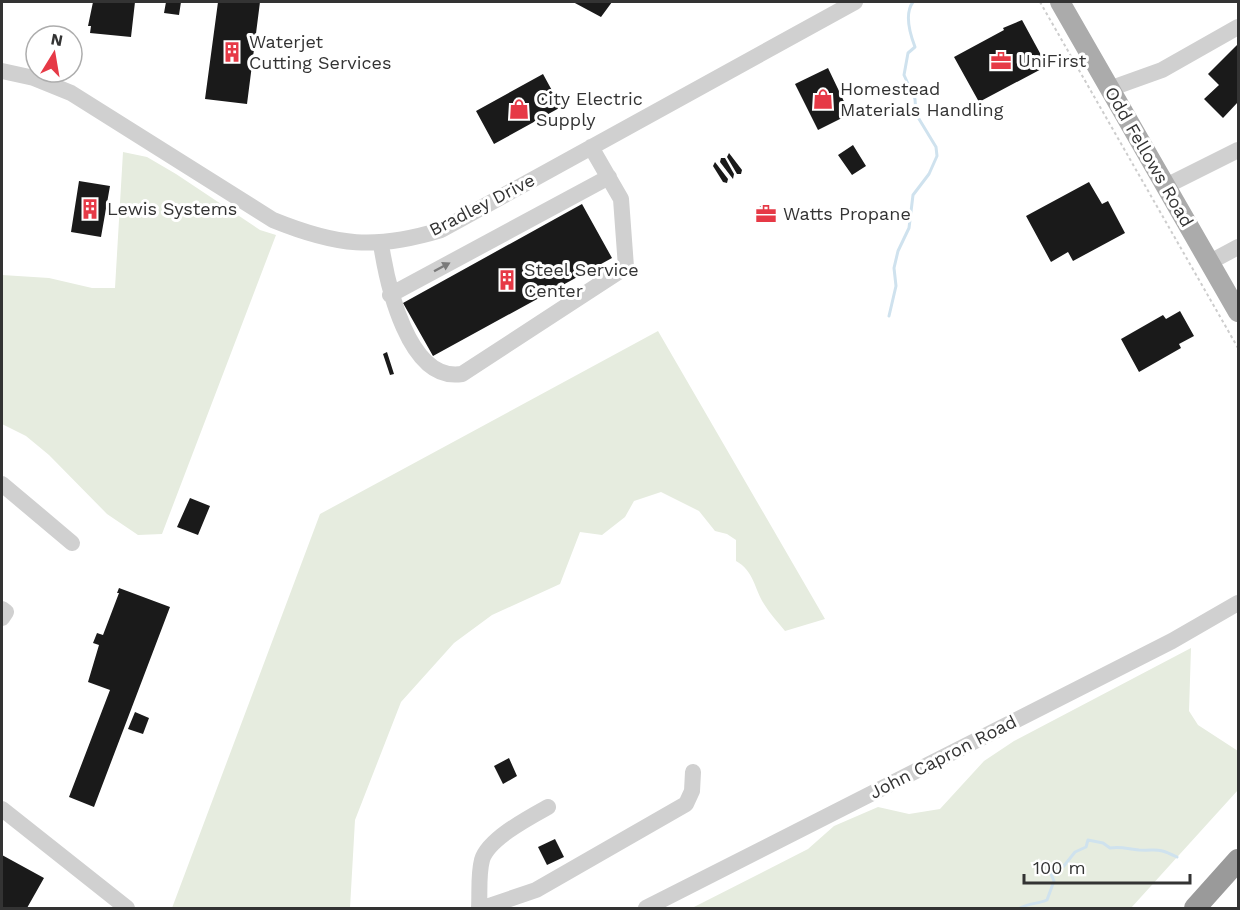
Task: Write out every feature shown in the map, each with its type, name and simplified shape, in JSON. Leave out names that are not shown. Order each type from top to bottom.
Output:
[{"type":"highway","points":[[1195,909],[1239,860]]},
{"type":"main road","name":"Odd Fellows Road","points":[[1060,2],[1239,312]]},
{"type":"street","name":"Bradley Drive","points":[[2,71],[34,78],[71,93],[273,220],[303,232],[342,242],[381,244],[441,230],[855,2]]},
{"type":"street","points":[[1109,89],[1162,70],[1239,27]]},
{"type":"street","points":[[381,244],[390,294],[405,329],[426,363],[439,372],[462,374],[626,267],[621,199],[591,147]]},
{"type":"street","points":[[1166,186],[1239,150]]},
{"type":"street","points":[[390,294],[609,177]]},
{"type":"street","points":[[1210,262],[1239,247]]},
{"type":"street","points":[[2,484],[72,543]]},
{"type":"street","name":"John Capron Road","points":[[646,909],[1181,636],[1239,603]]},
{"type":"street","points":[[2,609],[6,612],[2,618]]},
{"type":"street","points":[[548,807],[517,824],[492,845],[482,859],[481,909],[536,890],[686,804],[692,791],[693,772]]},
{"type":"street","points":[[2,810],[127,909]]},
{"type":"path","points":[[1040,2],[1239,348]]},
{"type":"shaded area","points":[[123,152],[147,157],[260,230],[276,235],[162,534],[138,535],[107,514],[49,455],[26,436],[2,424],[2,275],[49,278],[92,288],[115,288]]},
{"type":"shaded area","points":[[658,331],[825,619],[785,631],[764,604],[747,570],[736,561],[736,540],[727,534],[715,531],[699,511],[661,492],[634,501],[625,517],[602,535],[580,532],[560,584],[492,615],[454,643],[401,702],[355,820],[350,908],[172,908],[320,514]]},
{"type":"shaded area","points":[[1191,648],[1189,711],[1198,725],[1238,751],[1238,790],[1131,908],[692,908],[808,849],[834,826],[878,807],[909,814],[940,809],[984,761],[1014,741]]},
{"type":"building","points":[[93,2],[135,2],[131,37],[90,33],[91,26],[88,26]]},
{"type":"building","points":[[166,2],[181,2],[179,15],[164,13]]},
{"type":"building","name":"Waterjet Cutting Services","points":[[218,2],[260,2],[247,104],[205,99]]},
{"type":"building","points":[[573,2],[612,2],[601,17]]},
{"type":"building","name":"UniFirst","points":[[1022,20],[1047,66],[979,102],[954,57],[1004,30],[1003,28]]},
{"type":"building","points":[[1238,44],[1238,102],[1223,118],[1204,99],[1219,85],[1208,74]]},
{"type":"building","name":"Homestead Materials Handling","points":[[828,68],[850,114],[818,130],[795,84]]},
{"type":"building","name":"City Electric Supply","points":[[543,74],[561,107],[494,144],[476,111]]},
{"type":"building","points":[[853,145],[866,166],[852,175],[838,155]]},
{"type":"building","points":[[729,153],[742,170],[741,174],[737,174],[727,157]]},
{"type":"building","points":[[721,158],[725,158],[734,174],[733,179],[720,162]]},
{"type":"building","points":[[715,162],[728,179],[727,183],[723,182],[713,166]]},
{"type":"building","name":"Lewis Systems","points":[[79,181],[110,186],[101,237],[71,232]]},
{"type":"building","points":[[1089,182],[1102,204],[1108,201],[1125,233],[1073,261],[1068,252],[1051,262],[1026,216]]},
{"type":"building","name":"Steel Service Center","points":[[582,204],[612,258],[433,356],[403,303]]},
{"type":"building","name":"Watts Propane","points":[[766,204],[774,218],[765,222],[757,208]]},
{"type":"building","points":[[1180,311],[1194,336],[1179,344],[1181,348],[1139,372],[1121,339],[1163,315],[1166,319]]},
{"type":"building","points":[[387,352],[394,374],[390,375],[383,354]]},
{"type":"building","points":[[190,498],[210,506],[198,535],[177,527]]},
{"type":"building","points":[[119,588],[170,607],[94,807],[69,797],[110,690],[88,682],[99,645],[93,643],[97,633],[103,635]]},
{"type":"building","points":[[135,712],[149,718],[143,734],[128,729]]},
{"type":"building","points":[[509,758],[517,776],[503,784],[494,766]]},
{"type":"building","points":[[555,839],[564,857],[547,865],[538,847]]},
{"type":"building","points":[[2,855],[44,878],[27,908],[2,908]]},
{"type":"waterway","points":[[889,316],[896,286],[894,268],[898,251],[909,228],[913,195],[929,174],[937,156],[936,147],[916,114],[915,99],[904,75],[908,53],[915,47],[908,18],[913,2]]},
{"type":"waterway","points":[[1020,908],[1047,900],[1054,881],[1051,874],[1063,867],[1075,852],[1086,847],[1088,840],[1103,843],[1110,848],[1158,850],[1177,857]]},
{"type":"place","name":"Waterjet Cutting Services","points":[[232,52]]},
{"type":"place","name":"UniFirst","points":[[1001,61]]},
{"type":"place","name":"Homestead Materials Handling","points":[[823,99]]},
{"type":"place","name":"City Electric Supply","points":[[519,109]]},
{"type":"place","name":"Lewis Systems","points":[[90,209]]},
{"type":"place","name":"Watts Propane","points":[[766,214]]},
{"type":"place","name":"Steel Service Center","points":[[507,280]]}]
